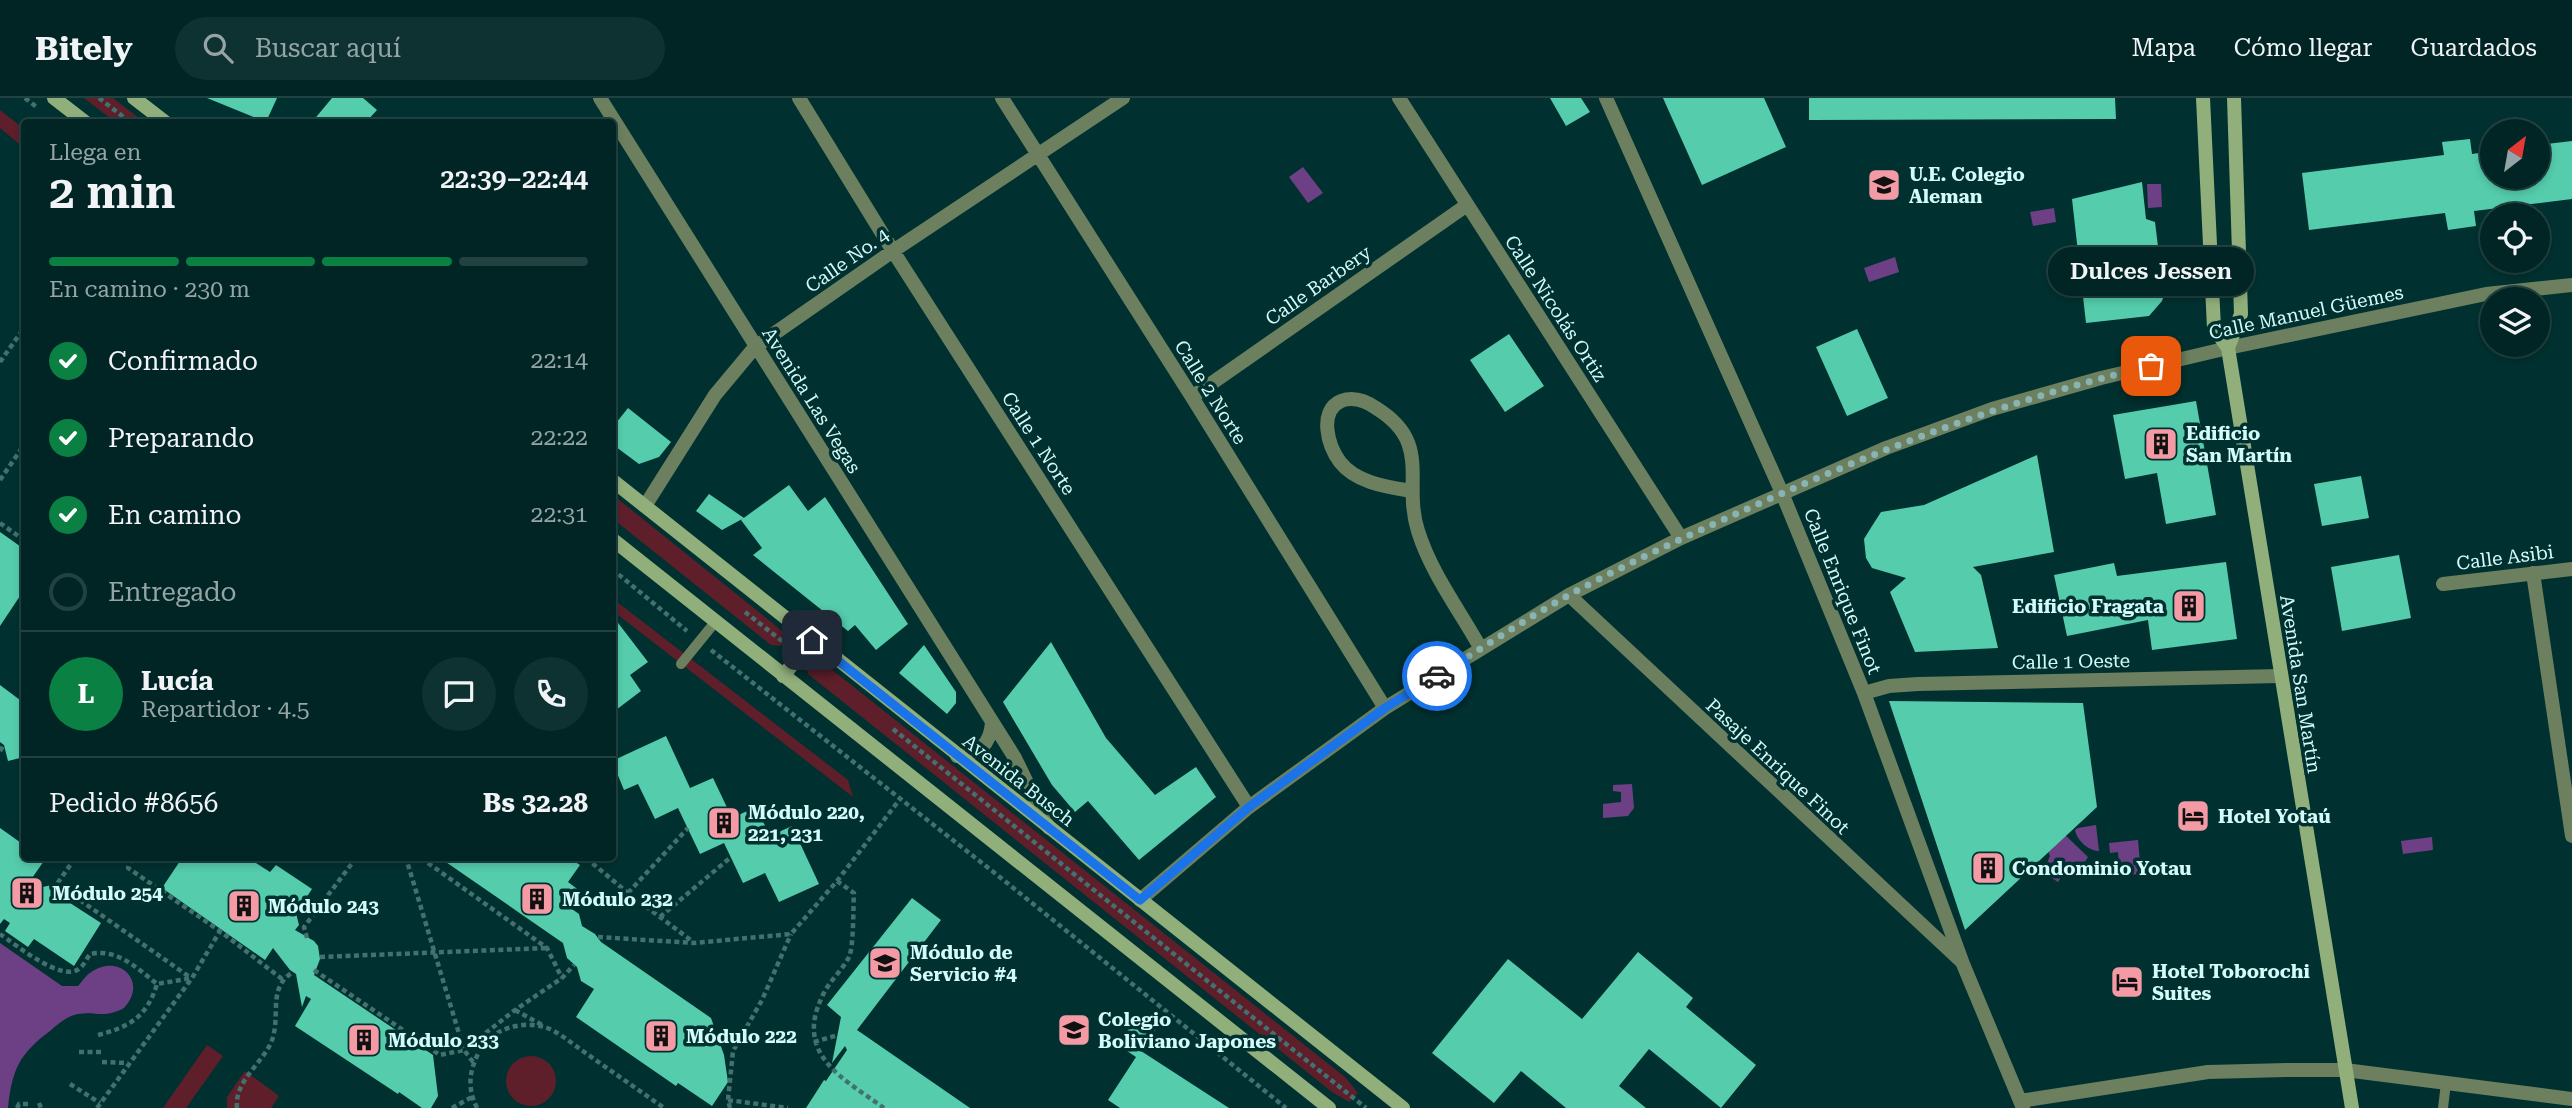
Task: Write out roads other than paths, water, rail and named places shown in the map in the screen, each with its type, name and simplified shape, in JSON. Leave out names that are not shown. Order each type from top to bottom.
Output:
[{"type":"main road","points":[[54,98],[82,119]]},
{"type":"main road","points":[[134,98],[161,119]]},
{"type":"main road","name":"Avenida San Martín","points":[[2203,98],[2214,328],[2228,348],[2352,1108]]},
{"type":"main road","name":"Avenida San Martín","points":[[2228,348],[2241,314],[2234,98]]},
{"type":"main road","name":"Avenida Busch","points":[[616,483],[1404,1108]]},
{"type":"main road","points":[[616,542],[1329,1108]]},
{"type":"main road","points":[[783,676],[812,640]]},
{"type":"street","name":"Avenida Las Vegas","points":[[600,98],[613,119]]},
{"type":"street","name":"Calle 1 Norte","points":[[799,98],[893,251],[1249,807]]},
{"type":"street","name":"Calle 2 Norte","points":[[1002,98],[1385,708]]},
{"type":"street","name":"Calle No. 4","points":[[645,506],[715,395],[755,347],[893,251],[1123,98]]},
{"type":"street","name":"Calle Nicolás Ortiz","points":[[1399,98],[1681,538]]},
{"type":"street","name":"Calle Enrique Finot","points":[[1606,98],[1782,493],[1864,693],[1963,964],[2022,1104]]},
{"type":"street","name":"Avenida Las Vegas","points":[[616,124],[1015,758],[1049,828]]},
{"type":"street","name":"Calle Barbery","points":[[1192,397],[1467,205]]},
{"type":"street","name":"Calle Manuel Güemes","points":[[1140,900],[1249,807],[1385,708],[1569,596],[1681,538],[1886,448],[1992,409],[2101,378],[2228,348],[2486,294],[2572,285]]},
{"type":"street","points":[[1412,491],[1367,480],[1340,463],[1328,438],[1327,423],[1338,402],[1350,398],[1367,402],[1385,414],[1403,432],[1413,453],[1415,474],[1411,502],[1418,533],[1438,576],[1482,649]]},
{"type":"street","name":"Calle Asibi","points":[[2443,584],[2572,569]]},
{"type":"street","points":[[2533,573],[2572,836]]},
{"type":"street","name":"Pasaje Enrique Finot","points":[[1569,596],[1963,964]]},
{"type":"street","name":"Calle 1 Oeste","points":[[1864,693],[1889,686],[1918,684],[2280,676]]},
{"type":"street","points":[[957,756],[971,755],[983,748],[991,736],[992,723]]},
{"type":"street","points":[[2022,1104],[2208,1072],[2345,1070],[2572,1099]]},
{"type":"lane","points":[[681,664],[716,621]]},
{"type":"lane","points":[[2443,1108],[2446,1083]]},
{"type":"place","name":"U.E. Colegio Aleman","points":[[1884,185]]},
{"type":"place","name":"Dulces Jessen","points":[[2151,366]]},
{"type":"place","name":"Edificio San Martín","points":[[2161,444]]},
{"type":"place","name":"Edificio Fragata","points":[[2189,606]]},
{"type":"place","name":"Hotel Yotaú","points":[[2193,816]]},
{"type":"place","name":"Módulo 220, 221, 231","points":[[724,823]]},
{"type":"place","name":"Condominio Yotau","points":[[1988,868]]},
{"type":"place","name":"Módulo 254","points":[[27,893]]},
{"type":"place","name":"Módulo 232","points":[[537,899]]},
{"type":"place","name":"Módulo 243","points":[[244,906]]},
{"type":"place","name":"Módulo de Servicio #4","points":[[885,963]]},
{"type":"place","name":"Hotel Toborochi Suites","points":[[2127,982]]},
{"type":"place","name":"Colegio Boliviano Japones","points":[[1074,1030]]},
{"type":"place","name":"Módulo 222","points":[[661,1036]]},
{"type":"place","name":"Módulo 233","points":[[364,1040]]}]
